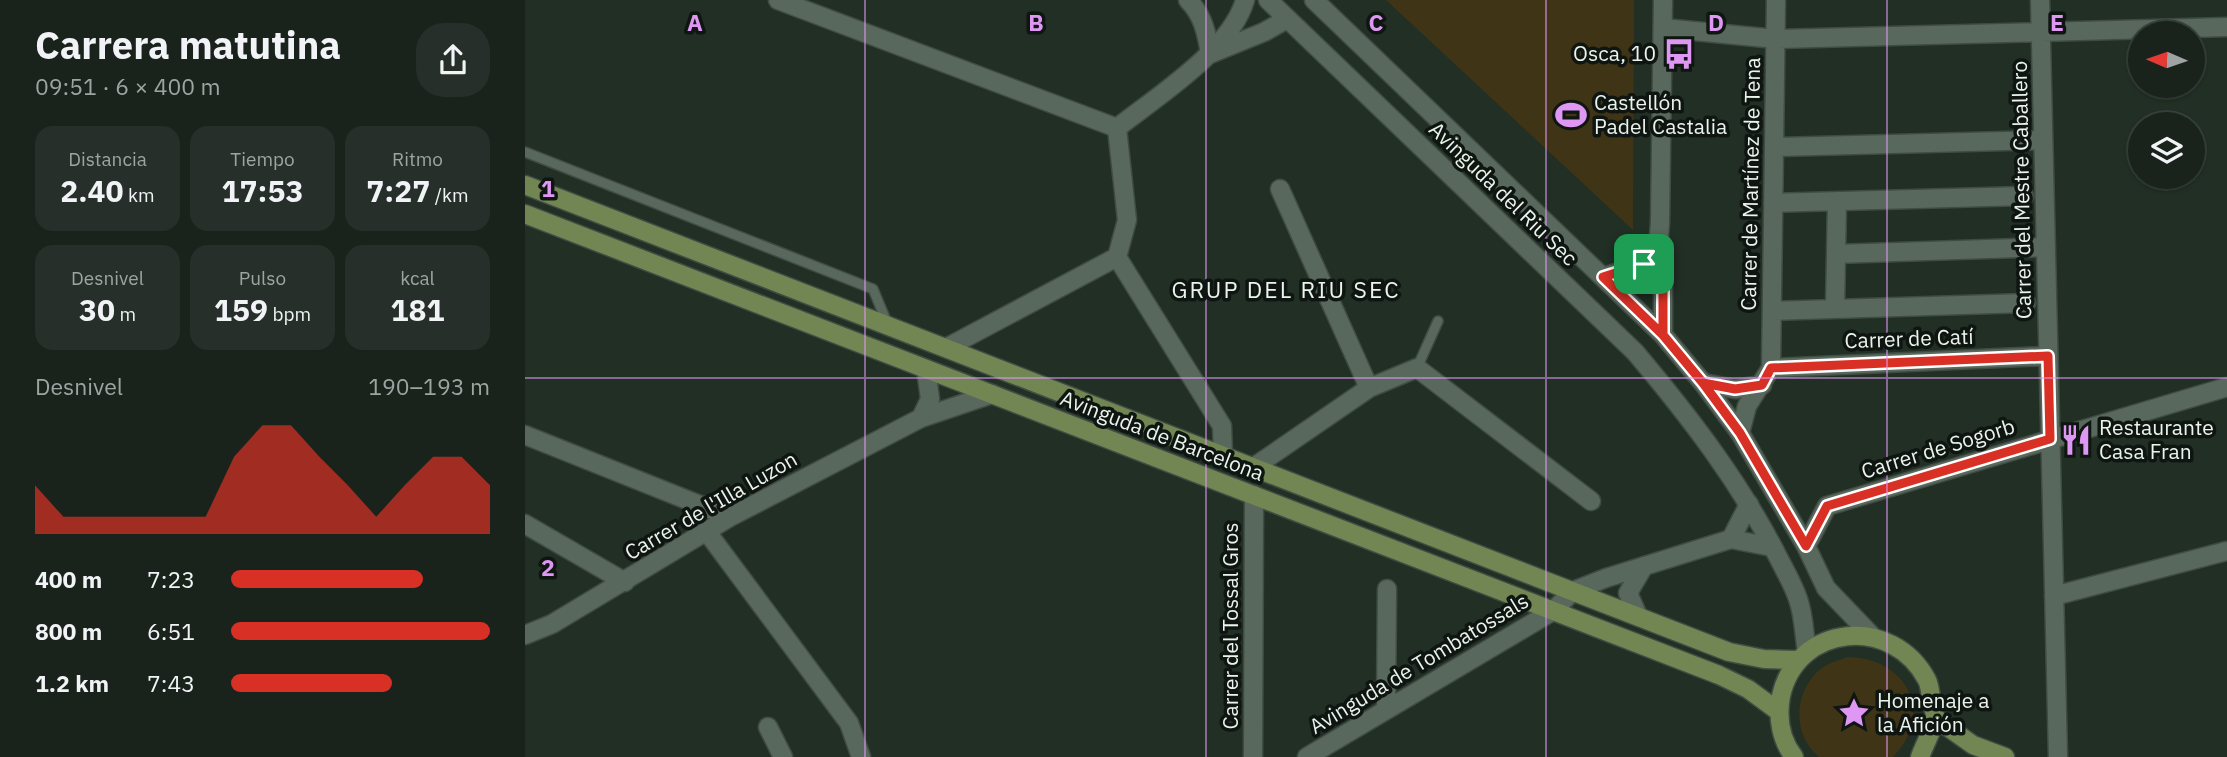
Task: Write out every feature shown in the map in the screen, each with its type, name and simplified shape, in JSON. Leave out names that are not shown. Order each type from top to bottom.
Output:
[{"type":"main road","name":"Avinguda de Barcelona","points":[[525,185],[1729,652],[1764,659],[1802,656]]},
{"type":"main road","name":"Avinguda de Barcelona","points":[[525,214],[1719,675],[1748,689],[1778,711]]},
{"type":"main road","points":[[1794,757],[1785,745],[1778,711],[1784,684],[1802,656],[1837,636],[1872,636],[1906,652],[1928,681],[1935,718],[1920,757]]},
{"type":"main road","points":[[1935,718],[1973,745],[2005,757]]},
{"type":"street","points":[[778,0],[1117,128]]},
{"type":"street","points":[[1188,0],[1195,7],[1207,31],[1210,54]]},
{"type":"street","points":[[1117,128],[1210,54],[1242,11],[1245,0]]},
{"type":"street","name":"Avinguda del Riu Sec","points":[[1268,0],[1635,352],[1709,443],[1749,504],[1799,600],[1802,656]]},
{"type":"street","name":"Avinguda del Riu Sec","points":[[1314,0],[1663,335],[1740,433],[1806,546],[1826,588],[1872,636]]},
{"type":"street","points":[[1663,0],[1660,223],[1657,260],[1663,283],[1663,335]]},
{"type":"street","name":"Carrer de Martínez de Tena","points":[[1771,368],[1776,0]]},
{"type":"street","name":"Carrer del Mestre Caballero","points":[[2040,0],[2058,757]]},
{"type":"street","points":[[1210,54],[1264,32],[1287,19]]},
{"type":"street","points":[[1663,28],[1776,40],[2227,27]]},
{"type":"street","points":[[946,348],[1117,257],[1127,220],[1117,128]]},
{"type":"street","points":[[1774,147],[2043,140]]},
{"type":"street","points":[[1280,189],[1369,388]]},
{"type":"street","points":[[1773,203],[2024,196]]},
{"type":"street","points":[[1835,309],[1837,201]]},
{"type":"street","points":[[1836,254],[2046,247]]},
{"type":"street","points":[[1117,257],[1222,426],[1223,455]]},
{"type":"street","points":[[1603,277],[1657,260]]},
{"type":"street","points":[[1772,311],[2027,303]]},
{"type":"street","name":"Carrer de Catí","points":[[1771,368],[2048,356]]},
{"type":"street","points":[[1740,433],[1747,406],[1771,368]]},
{"type":"street","points":[[921,418],[930,399],[926,369]]},
{"type":"street","points":[[1254,467],[1369,388],[1417,369],[1591,501]]},
{"type":"street","points":[[1703,383],[1735,389],[1762,385]]},
{"type":"street","name":"Carrer de Sogorb","points":[[1806,546],[1827,506],[2227,387]]},
{"type":"street","name":"Carrer de l'Illa Luzon","points":[[525,635],[552,624],[625,582],[730,517],[921,418],[992,394]]},
{"type":"street","points":[[525,435],[730,517]]},
{"type":"street","name":"Carrer del Tossal Gros","points":[[1253,757],[1254,495]]},
{"type":"street","points":[[1731,540],[1749,504]]},
{"type":"street","points":[[525,524],[625,582]]},
{"type":"street","points":[[707,532],[849,723],[862,757]]},
{"type":"street","points":[[1553,611],[1573,591],[1643,566],[1731,540],[1772,547]]},
{"type":"street","points":[[2054,596],[2227,551]]},
{"type":"street","points":[[1627,593],[1643,566]]},
{"type":"street","points":[[1606,578],[1627,593],[1638,616]]},
{"type":"street","points":[[1386,710],[1387,589]]},
{"type":"street","name":"Avinguda de Tombatossals","points":[[1307,757],[1553,611]]},
{"type":"street","points":[[768,727],[783,757]]},
{"type":"lane","points":[[525,152],[873,289],[889,327]]},
{"type":"lane","points":[[1417,369],[1439,321]]},
{"type":"shaded area","name":"Castellón Padel Castalia","points":[[1386,0],[1634,0],[1633,230]]},
{"type":"shaded area","points":[[1848,657],[1869,660],[1886,667],[1899,677],[1908,691],[1913,706],[1912,723],[1906,740],[1893,757],[1819,757],[1805,739],[1799,717],[1803,694],[1808,684],[1822,668]]},
{"type":"place","name":"Osca, 10","points":[[1679,54]]},
{"type":"place","name":"Castellón Padel Castalia","points":[[1571,115]]},
{"type":"place","name":"Restaurante Casa Fran","points":[[2076,440]]},
{"type":"place","name":"Homenaje a la Afición","points":[[1854,713]]},
{"type":"district","name":"GRUP DEL RIU SEC","points":[[1286,290]]},
{"type":"route","points":[[1644,264],[1603,277],[1663,335],[1703,383],[1735,389],[1762,385],[1771,368],[2048,356],[2050,439],[1827,506],[1806,546],[1740,433],[1663,335],[1663,283],[1657,260],[1644,264]]}]
